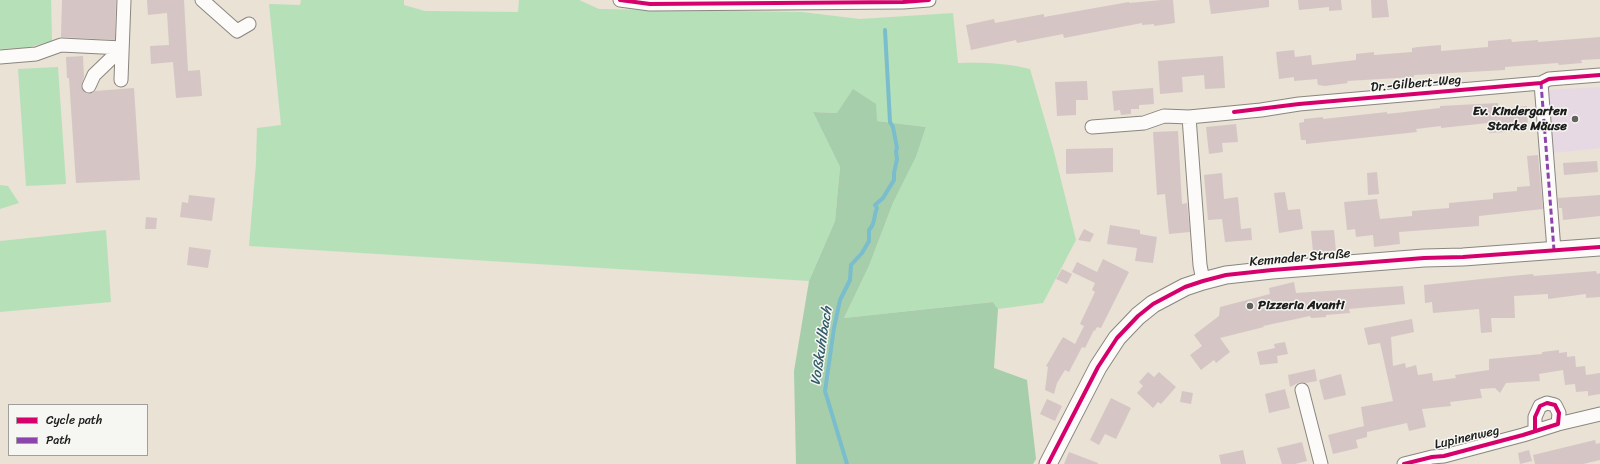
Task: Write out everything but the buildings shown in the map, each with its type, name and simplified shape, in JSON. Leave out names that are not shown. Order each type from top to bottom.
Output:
[{"type":"main road","name":"Kemnader Straße","points":[[1048,464],[1098,367],[1117,338],[1138,316],[1153,304],[1184,287],[1203,280],[1226,275],[1272,270],[1424,258],[1463,257],[1600,247]]},
{"type":"street","points":[[122,80],[124,0]]},
{"type":"street","points":[[202,0],[237,31],[249,24]]},
{"type":"street","points":[[620,0],[650,4],[904,2],[929,0]]},
{"type":"street","points":[[0,57],[36,54],[61,45],[122,48]]},
{"type":"street","points":[[89,86],[94,75],[122,48]]},
{"type":"street","name":"Dr.-Gilbert-Weg","points":[[1092,127],[1144,123],[1164,116],[1189,117],[1234,112],[1277,102],[1299,104],[1546,84],[1549,79],[1600,75]]},
{"type":"street","points":[[1554,250],[1546,84],[1600,83]]},
{"type":"street","points":[[1189,117],[1200,265],[1203,280]]},
{"type":"street","points":[[1302,390],[1321,464]]},
{"type":"street","points":[[1535,431],[1536,411],[1544,404],[1552,404],[1558,409],[1558,424]]},
{"type":"street","name":"Lupinenweg","points":[[1404,464],[1432,457],[1445,460],[1558,424],[1600,414]]},
{"type":"shaded area","name":"Ev. Kindergarten Starke Mäuse","points":[[1600,87],[1600,148],[1552,153],[1547,90]]},
{"type":"green space","points":[[0,0],[51,0],[52,41],[26,48],[0,49]]},
{"type":"green space","points":[[301,0],[404,0],[404,5],[425,11],[518,12],[519,0],[579,0],[599,9],[802,12],[860,19],[953,13],[958,63],[994,63],[1030,69],[1053,148],[1076,240],[1043,303],[998,309],[993,302],[844,318],[869,266],[893,203],[916,157],[926,127],[877,121],[837,113],[813,112],[840,167],[835,221],[809,281],[249,246],[256,163],[257,128],[281,125],[269,4],[300,5]]},
{"type":"green space","points":[[58,67],[66,184],[26,186],[18,69]]},
{"type":"green space","points":[[853,89],[876,104],[877,121],[926,127],[916,157],[893,203],[869,266],[844,318],[993,302],[998,309],[994,368],[1027,380],[1036,459],[1033,464],[796,464],[794,371],[809,281],[835,221],[840,167],[813,112],[837,113]]},
{"type":"green space","points":[[0,185],[8,186],[19,203],[0,209]]},
{"type":"green space","points":[[106,230],[111,302],[0,312],[0,241]]},
{"type":"waterway","name":"Voßkuhlbach","points":[[847,464],[825,391],[834,328],[840,300],[850,280],[851,265],[862,253],[869,241],[869,230],[873,225],[877,208],[875,205],[883,198],[894,180],[897,148],[893,127],[890,122],[885,30]]},
{"type":"marked path","points":[[1541,83],[1554,250]]},
{"type":"cycle path","points":[[620,0],[650,4],[903,2],[929,0]]},
{"type":"cycle path","points":[[1234,112],[1299,104],[1541,83],[1549,79],[1600,75]]},
{"type":"cycle path","points":[[1048,464],[1098,367],[1117,338],[1138,316],[1153,304],[1185,287],[1226,275],[1272,270],[1424,258],[1463,257],[1600,247]]},
{"type":"cycle path","points":[[1404,464],[1432,457],[1444,456],[1523,435],[1558,424],[1559,413],[1555,405],[1547,403],[1540,406],[1535,417],[1535,431]]},
{"type":"place","name":"Ev. Kindergarten Starke Mäuse","points":[[1575,119]]},
{"type":"place","name":"Pizzeria Avanti","points":[[1250,306]]}]
